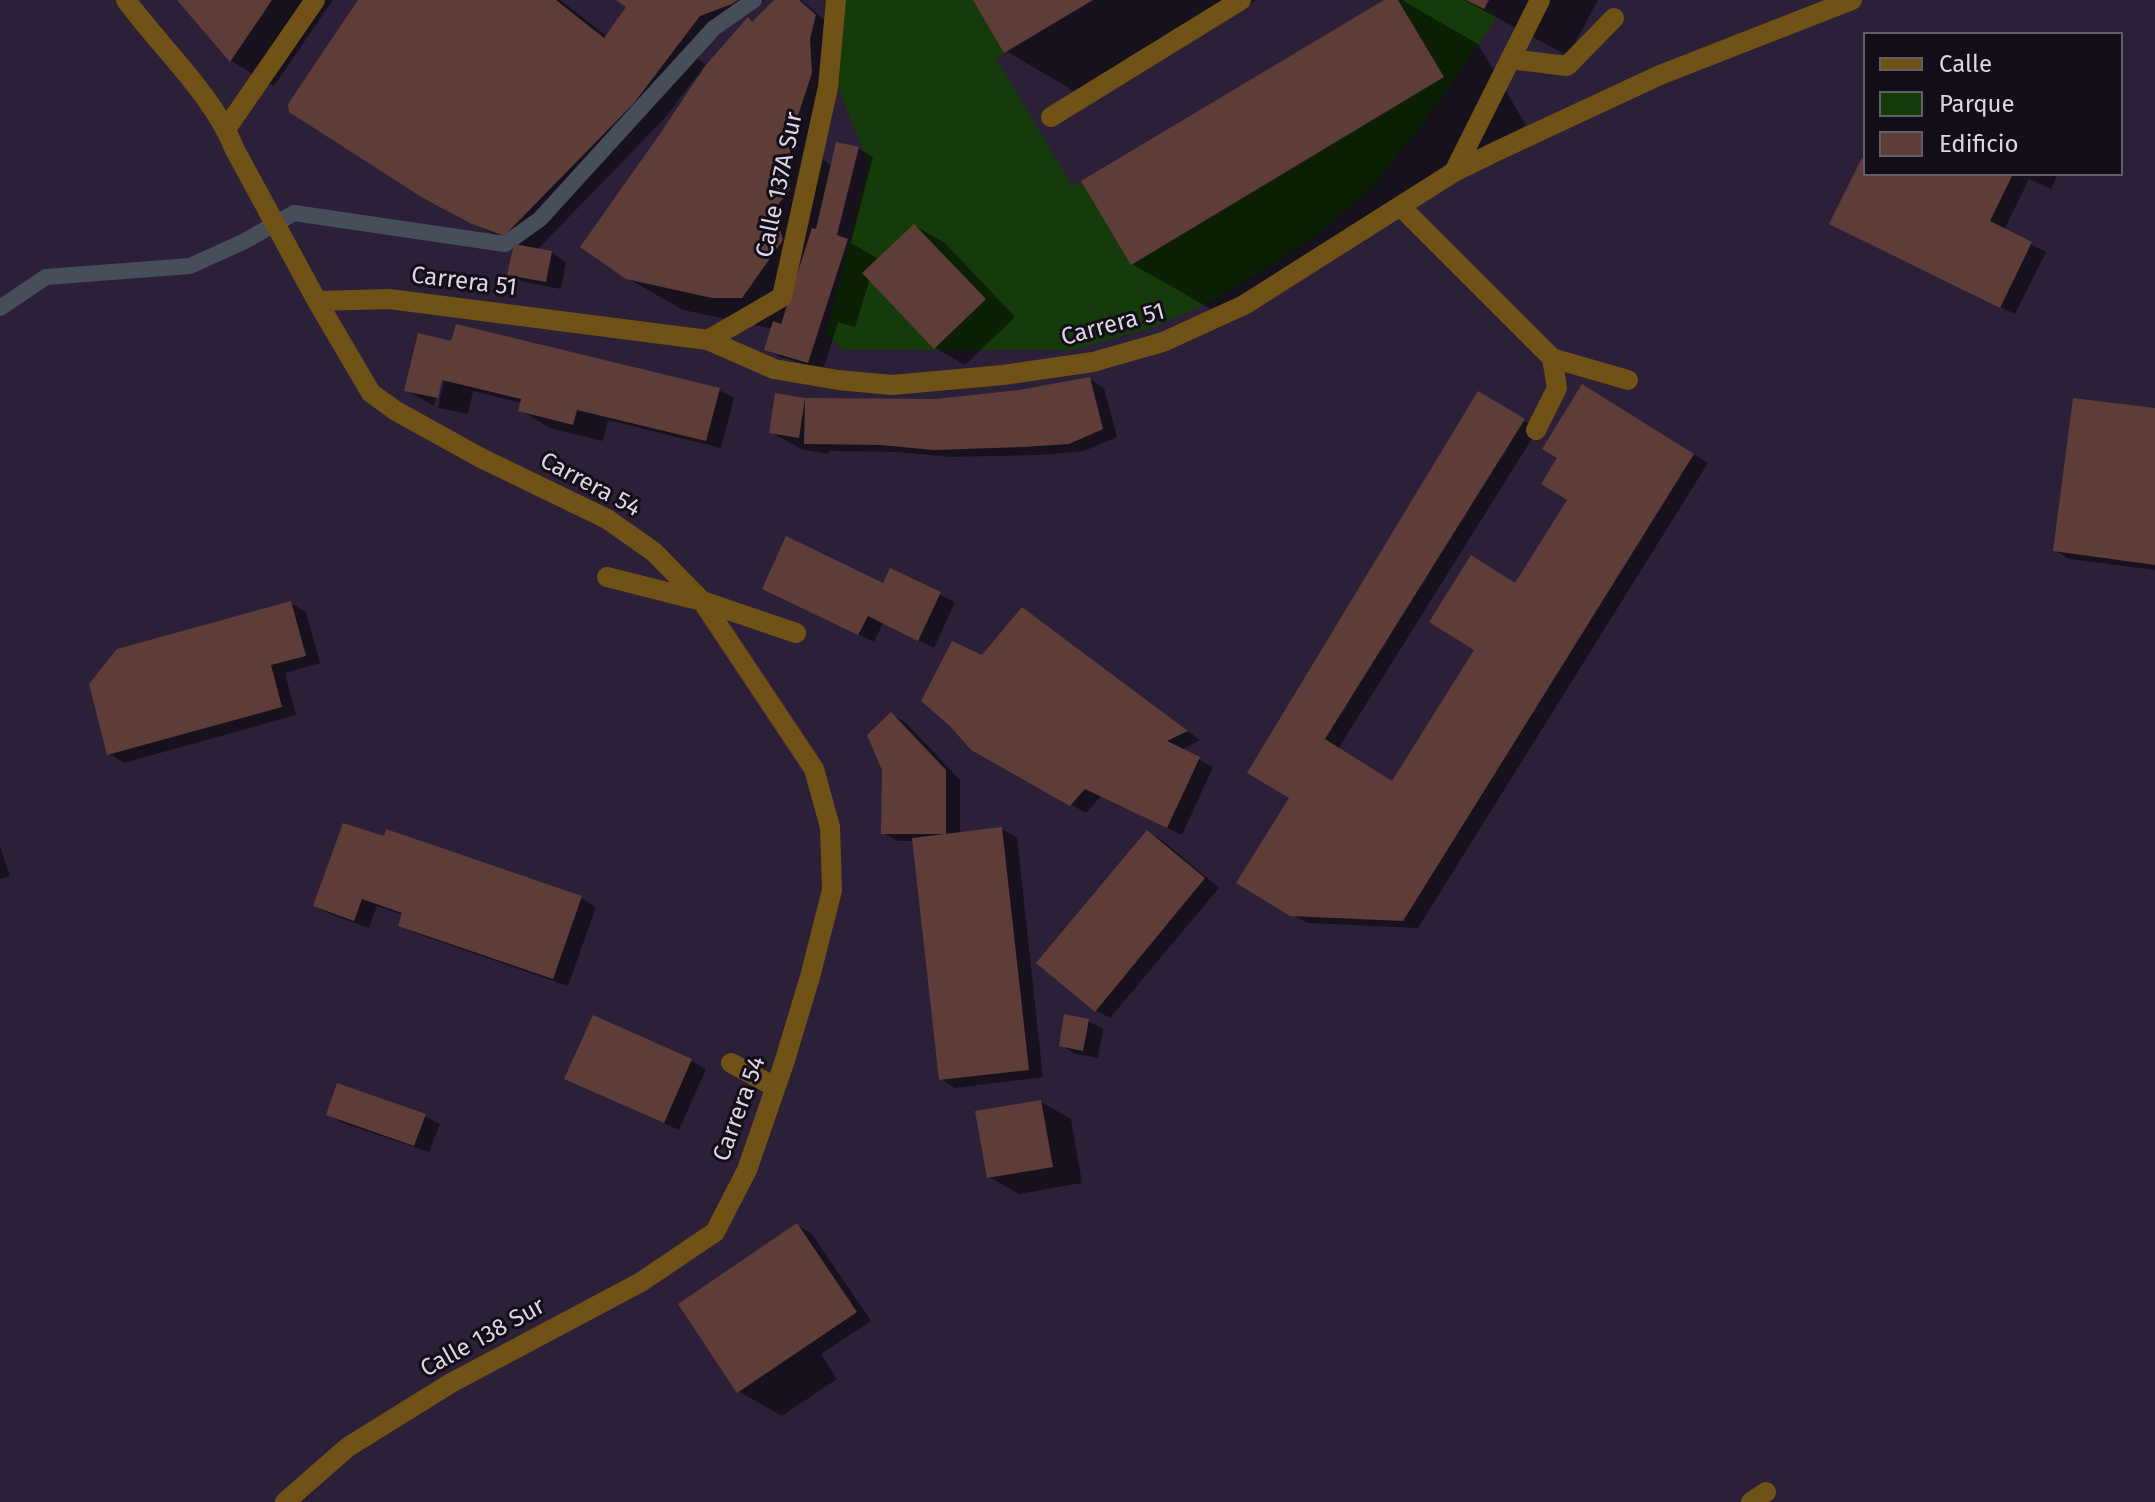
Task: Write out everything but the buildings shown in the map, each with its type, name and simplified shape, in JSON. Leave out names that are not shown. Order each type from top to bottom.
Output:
[{"type":"street","name":"Carrera 54","points":[[126,0],[226,129],[317,301],[371,393],[396,411],[481,458],[607,519],[654,552],[702,601],[814,769],[830,827],[832,890],[810,977],[747,1170],[715,1232]]},
{"type":"street","points":[[226,129],[315,0]]},
{"type":"street","name":"Calle 137A Sur","points":[[708,340],[782,297],[828,87],[836,0]]},
{"type":"street","points":[[1051,117],[1241,0]]},
{"type":"street","points":[[1454,172],[1540,0]]},
{"type":"street","name":"Carrera 51","points":[[317,301],[389,299],[708,340],[774,369],[892,385],[1003,375],[1093,362],[1163,342],[1244,305],[1454,172],[1660,75],[1852,0]]},
{"type":"street","points":[[1510,59],[1567,66],[1614,18]]},
{"type":"street","points":[[1400,206],[1552,358],[1628,380]]},
{"type":"street","points":[[1536,430],[1557,388],[1552,358]]},
{"type":"street","points":[[607,577],[702,601],[796,633]]},
{"type":"street","points":[[731,1063],[775,1087]]},
{"type":"street","name":"Calle 138 Sur","points":[[285,1502],[348,1447],[451,1383],[641,1282],[715,1232]]},
{"type":"green space","points":[[845,0],[973,0],[1004,53],[996,58],[1072,186],[1081,181],[1131,265],[1443,77],[1398,0],[1466,0],[1497,17],[1437,105],[1372,188],[1315,236],[1210,302],[1154,327],[1072,350],[844,350],[826,334],[869,165],[836,82]]},
{"type":"waterway","points":[[0,308],[46,277],[190,266],[245,241],[294,213],[505,244],[540,219],[714,28],[754,0]]}]
